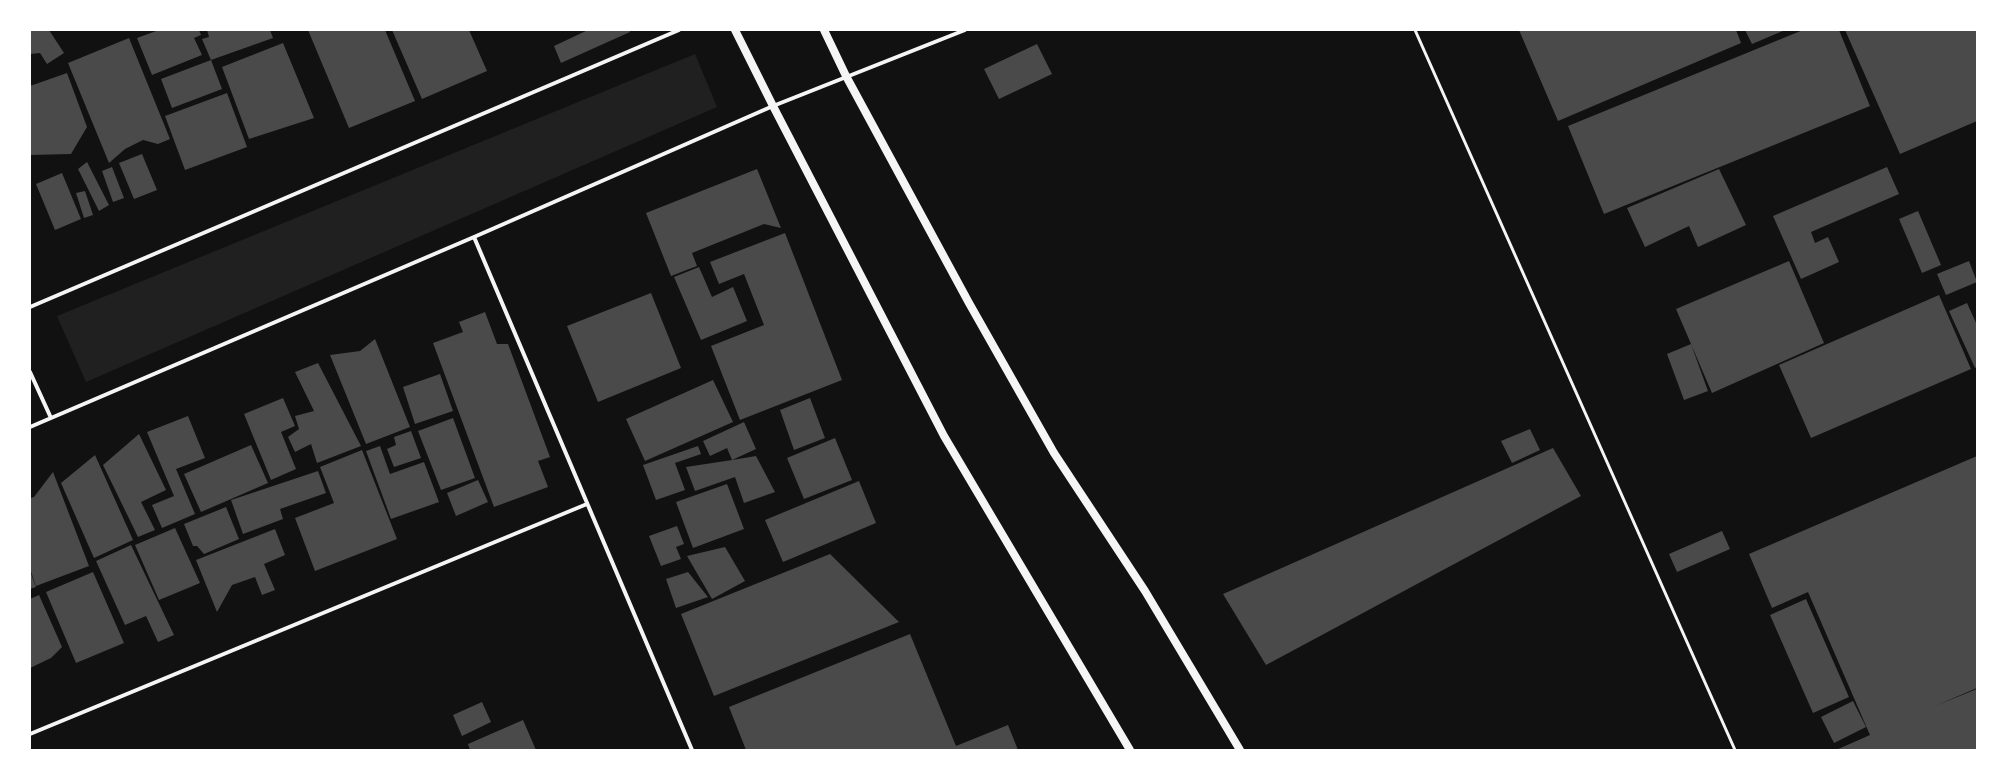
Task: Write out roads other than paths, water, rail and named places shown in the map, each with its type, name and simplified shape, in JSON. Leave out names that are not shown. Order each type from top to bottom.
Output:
[{"type":"main road","points":[[735,30],[944,436],[1130,750]]},
{"type":"main road","points":[[824,30],[846,76],[969,303],[1054,453],[1145,591],[1240,750]]},
{"type":"street","points":[[30,307],[679,30]]},
{"type":"street","points":[[30,427],[474,237],[773,106],[965,30]]},
{"type":"street","points":[[474,237],[692,750]]},
{"type":"street","points":[[30,372],[51,418]]},
{"type":"street","points":[[30,734],[587,504]]},
{"type":"lane","points":[[1415,30],[1735,750]]}]
